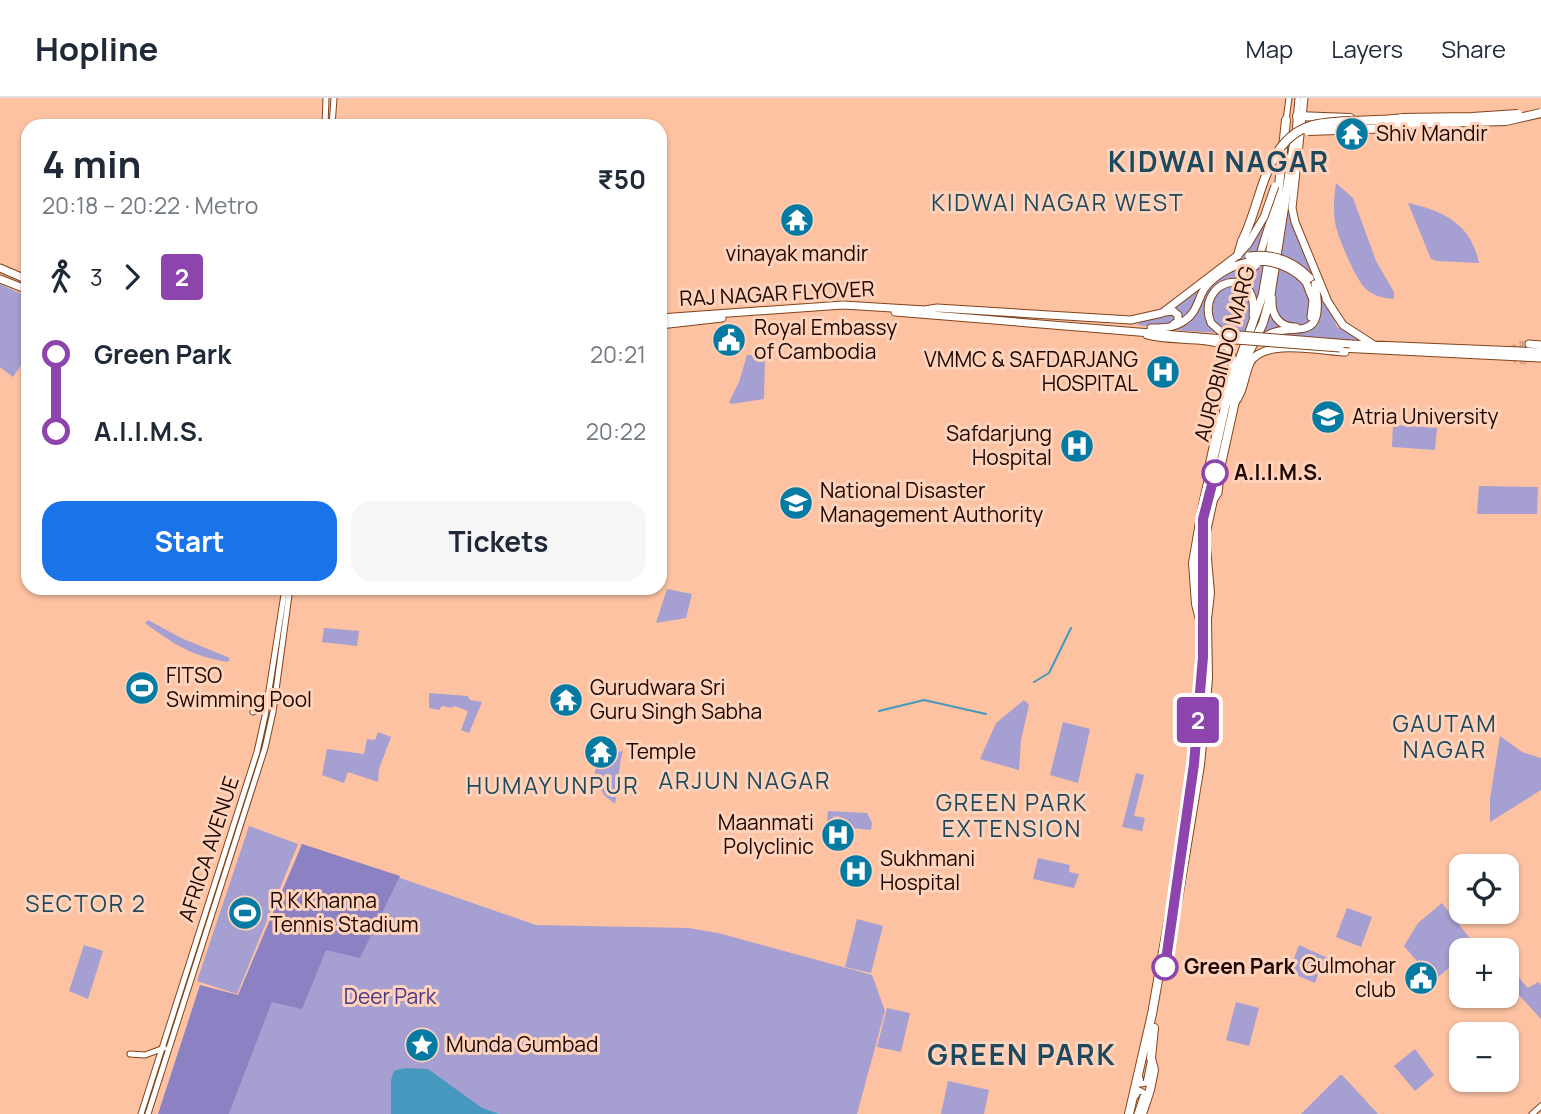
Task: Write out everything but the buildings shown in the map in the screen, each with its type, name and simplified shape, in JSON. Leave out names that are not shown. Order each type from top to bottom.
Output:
[{"type":"highway","points":[[1303,117],[1472,117],[1541,111]]},
{"type":"highway","points":[[1301,133],[1395,128],[1403,124],[1506,121],[1541,111]]},
{"type":"highway","points":[[1238,255],[1245,242],[1274,156],[1292,135],[1316,124],[1405,118]]},
{"type":"highway","name":"AUROBINDO MARG","points":[[1135,1112],[1150,1090],[1154,1070],[1151,1058],[1155,1021],[1200,761],[1210,683],[1204,618],[1194,590],[1193,566],[1208,486],[1238,364],[1263,294],[1286,120]]},
{"type":"highway","name":"AUROBINDO MARG","points":[[1135,1112],[1134,1086],[1141,1065],[1183,839],[1202,676],[1204,618],[1210,593],[1205,536],[1228,409],[1243,365],[1263,323],[1274,283],[1301,133]]},
{"type":"main road","points":[[325,119],[326,98]]},
{"type":"main road","points":[[332,119],[334,98]]},
{"type":"main road","name":"AUROBINDO MARG","points":[[1286,120],[1289,98]]},
{"type":"main road","points":[[1298,98],[1303,117]]},
{"type":"main road","points":[[1301,133],[1304,98]]},
{"type":"main road","points":[[1245,242],[1264,217],[1275,186],[1286,120]]},
{"type":"main road","points":[[1294,170],[1294,218],[1328,302],[1343,326],[1375,345]]},
{"type":"main road","points":[[1277,202],[1251,261],[1251,270],[1219,282],[1210,290],[1205,300],[1203,312],[1206,324],[1213,334],[1340,348],[1541,360]]},
{"type":"main road","points":[[1162,313],[1238,255]]},
{"type":"main road","points":[[1130,330],[1169,327],[1183,322],[1191,316],[1210,282],[1234,266],[1251,261]]},
{"type":"main road","points":[[1226,264],[1265,261],[1282,265],[1310,282],[1328,302]]},
{"type":"main road","points":[[0,268],[21,277]]},
{"type":"main road","points":[[0,279],[21,287]]},
{"type":"main road","points":[[1220,335],[1211,323],[1208,308],[1214,292],[1227,282],[1242,283],[1251,292],[1254,307],[1252,325]]},
{"type":"main road","points":[[1274,283],[1271,301],[1273,312],[1280,323],[1293,327],[1305,323],[1312,313],[1310,282]]},
{"type":"main road","points":[[1243,365],[1270,332],[1299,331],[1313,321],[1318,306],[1310,282]]},
{"type":"main road","name":"RAJ NAGAR FLYOVER","points":[[667,323],[686,319],[843,305],[1131,320],[1162,313]]},
{"type":"main road","name":"RAJ NAGAR FLYOVER","points":[[667,318],[870,309],[1130,330]]},
{"type":"main road","points":[[1162,313],[1173,311],[1178,315],[1178,321],[1169,327]]},
{"type":"main road","points":[[1130,330],[1233,334],[1350,344],[1541,352]]},
{"type":"main road","points":[[1130,330],[1158,338],[1216,343],[1228,347],[1233,359],[1223,396],[1228,409],[1241,396],[1253,358],[1269,348],[1383,354],[1398,352]]},
{"type":"main road","points":[[1529,344],[1541,345]]},
{"type":"main road","points":[[1527,361],[1541,360]]},
{"type":"main road","points":[[1196,554],[1198,579],[1203,583],[1208,579],[1206,555]]},
{"type":"main road","name":"AFRICA AVENUE","points":[[141,1114],[244,794],[262,729],[284,595]]},
{"type":"main road","name":"AFRICA AVENUE","points":[[148,1114],[265,748],[273,712],[289,595]]},
{"type":"main road","points":[[253,712],[267,706]]},
{"type":"main road","points":[[259,718],[262,729]]},
{"type":"main road","points":[[130,1054],[145,1055],[164,1048]]},
{"type":"main road","points":[[1141,1065],[1139,1080],[1142,1084],[1146,1082],[1151,1058]]},
{"type":"main road","points":[[1532,1114],[1541,1106]]},
{"type":"green space","points":[[1336,183],[1353,198],[1376,261],[1394,292],[1394,299],[1378,296],[1367,290],[1351,266],[1335,222]]},
{"type":"green space","points":[[1285,197],[1337,327],[1364,341],[1186,331],[1137,325],[1242,249]]},
{"type":"green space","points":[[1408,203],[1433,210],[1454,221],[1470,238],[1479,263],[1431,259]]},
{"type":"green space","points":[[0,284],[21,294],[21,365],[13,377],[0,367]]},
{"type":"green space","points":[[747,355],[765,356],[764,399],[731,404],[729,402],[739,382]]},
{"type":"green space","points":[[1393,425],[1437,428],[1435,450],[1392,447]]},
{"type":"green space","points":[[1479,486],[1538,487],[1537,514],[1477,514]]},
{"type":"green space","points":[[667,589],[692,594],[686,618],[656,623]]},
{"type":"green space","points":[[148,620],[181,638],[230,658],[228,662],[215,660],[184,648],[145,623]]},
{"type":"green space","points":[[324,628],[359,631],[357,646],[322,642]]},
{"type":"green space","points":[[429,693],[468,696],[470,700],[482,702],[469,733],[461,730],[468,711],[454,706],[442,706],[439,710],[429,708]]},
{"type":"green space","points":[[1024,700],[1029,705],[1021,740],[1019,770],[980,759],[996,723]]},
{"type":"green space","points":[[1063,722],[1090,729],[1078,783],[1050,775]]},
{"type":"green space","points":[[378,732],[391,737],[379,769],[378,782],[348,772],[344,783],[322,775],[327,749],[364,754],[367,739],[375,740]]},
{"type":"green space","points":[[1500,736],[1522,752],[1541,758],[1541,790],[1490,822],[1490,799]]},
{"type":"green space","points":[[609,747],[610,754],[623,751],[615,804],[604,795],[594,777],[600,751]]},
{"type":"green space","points":[[1136,773],[1144,775],[1134,816],[1145,818],[1142,831],[1122,827]]},
{"type":"green space","points":[[828,811],[867,813],[872,823],[871,830],[842,827],[839,816],[833,817],[833,822],[827,821]]},
{"type":"green space","name":"R K Khanna Tennis Stadium","points":[[249,826],[298,844],[237,994],[197,981]]},
{"type":"green space","name":"Deer Park","points":[[302,844],[536,925],[689,928],[718,933],[872,975],[885,1011],[857,1114],[229,1114],[272,1002]]},
{"type":"green space","points":[[1038,858],[1070,865],[1069,872],[1079,874],[1074,888],[1033,879]]},
{"type":"green space","points":[[1442,903],[1449,912],[1449,924],[1459,924],[1470,938],[1449,938],[1449,968],[1437,978],[1432,972],[1429,975],[1404,946],[1418,923]]},
{"type":"green space","points":[[1347,908],[1372,917],[1361,947],[1336,937]]},
{"type":"green space","points":[[857,919],[883,926],[871,973],[845,967]]},
{"type":"green space","points":[[84,945],[103,951],[88,999],[69,991]]},
{"type":"green space","points":[[1299,945],[1330,959],[1327,966],[1321,967],[1315,983],[1289,972]]},
{"type":"green space","points":[[1519,978],[1528,988],[1538,982],[1541,985],[1541,1019],[1519,995]]},
{"type":"green space","points":[[1236,1002],[1259,1008],[1249,1046],[1226,1040]]},
{"type":"green space","points":[[887,1008],[910,1013],[901,1052],[877,1047]]},
{"type":"green space","points":[[1415,1049],[1434,1075],[1415,1091],[1394,1066]]},
{"type":"green space","points":[[1340,1075],[1378,1114],[1301,1114]]},
{"type":"green space","points":[[948,1081],[989,1090],[984,1114],[941,1114]]},
{"type":"shaded area","points":[[302,844],[400,876],[360,958],[326,950],[302,1009],[272,1002],[229,1114],[158,1114],[200,985],[238,995]]},
{"type":"water","points":[[405,1068],[428,1069],[482,1108],[499,1114],[391,1114],[391,1080],[394,1071]]},
{"type":"waterway","points":[[1034,682],[1049,673],[1071,628]]},
{"type":"waterway","points":[[879,711],[924,700],[986,714]]},
{"type":"tunnel","points":[[1527,361],[1516,360],[1512,352],[1516,345],[1529,344]]},
{"type":"metro line","name":"2","points":[[1165,967],[1194,764],[1203,657],[1203,519],[1215,473]]},
{"type":"place","name":"Shiv Mandir","points":[[1352,134]]},
{"type":"place","name":"vinayak mandir","points":[[797,220]]},
{"type":"place","name":"Royal Embassy of Cambodia","points":[[729,340]]},
{"type":"place","name":"VMMC & SAFDARJANG HOSPITAL","points":[[1163,372]]},
{"type":"place","name":"Atria University","points":[[1328,417]]},
{"type":"place","name":"Safdarjung Hospital","points":[[1077,446]]},
{"type":"place","name":"A.I.I.M.S.","points":[[1215,473]]},
{"type":"place","name":"National Disaster Management Authority","points":[[796,503]]},
{"type":"place","name":"FITSO Swimming Pool","points":[[142,688]]},
{"type":"place","name":"Gurudwara Sri Guru Singh Sabha","points":[[566,700]]},
{"type":"place","name":"Temple","points":[[601,752]]},
{"type":"place","name":"Maanmati Polyclinic","points":[[838,835]]},
{"type":"place","name":"Sukhmani Hospital","points":[[856,871]]},
{"type":"place","name":"R K Khanna Tennis Stadium","points":[[245,913]]},
{"type":"place","name":"Green Park","points":[[1165,967]]},
{"type":"place","name":"Gulmohar club","points":[[1421,978]]},
{"type":"place","name":"Munda Gumbad","points":[[422,1045]]},
{"type":"district","name":"KIDWAI NAGAR","points":[[1219,162]]},
{"type":"district","name":"KIDWAI NAGAR WEST","points":[[1058,203]]},
{"type":"district","name":"GAUTAM NAGAR","points":[[1445,737]]},
{"type":"district","name":"ARJUN NAGAR","points":[[745,781]]},
{"type":"district","name":"HUMAYUNPUR","points":[[553,786]]},
{"type":"district","name":"GREEN PARK EXTENSION","points":[[1012,816]]},
{"type":"district","name":"SECTOR 2","points":[[86,904]]},
{"type":"district","name":"GREEN PARK","points":[[1022,1055]]}]
